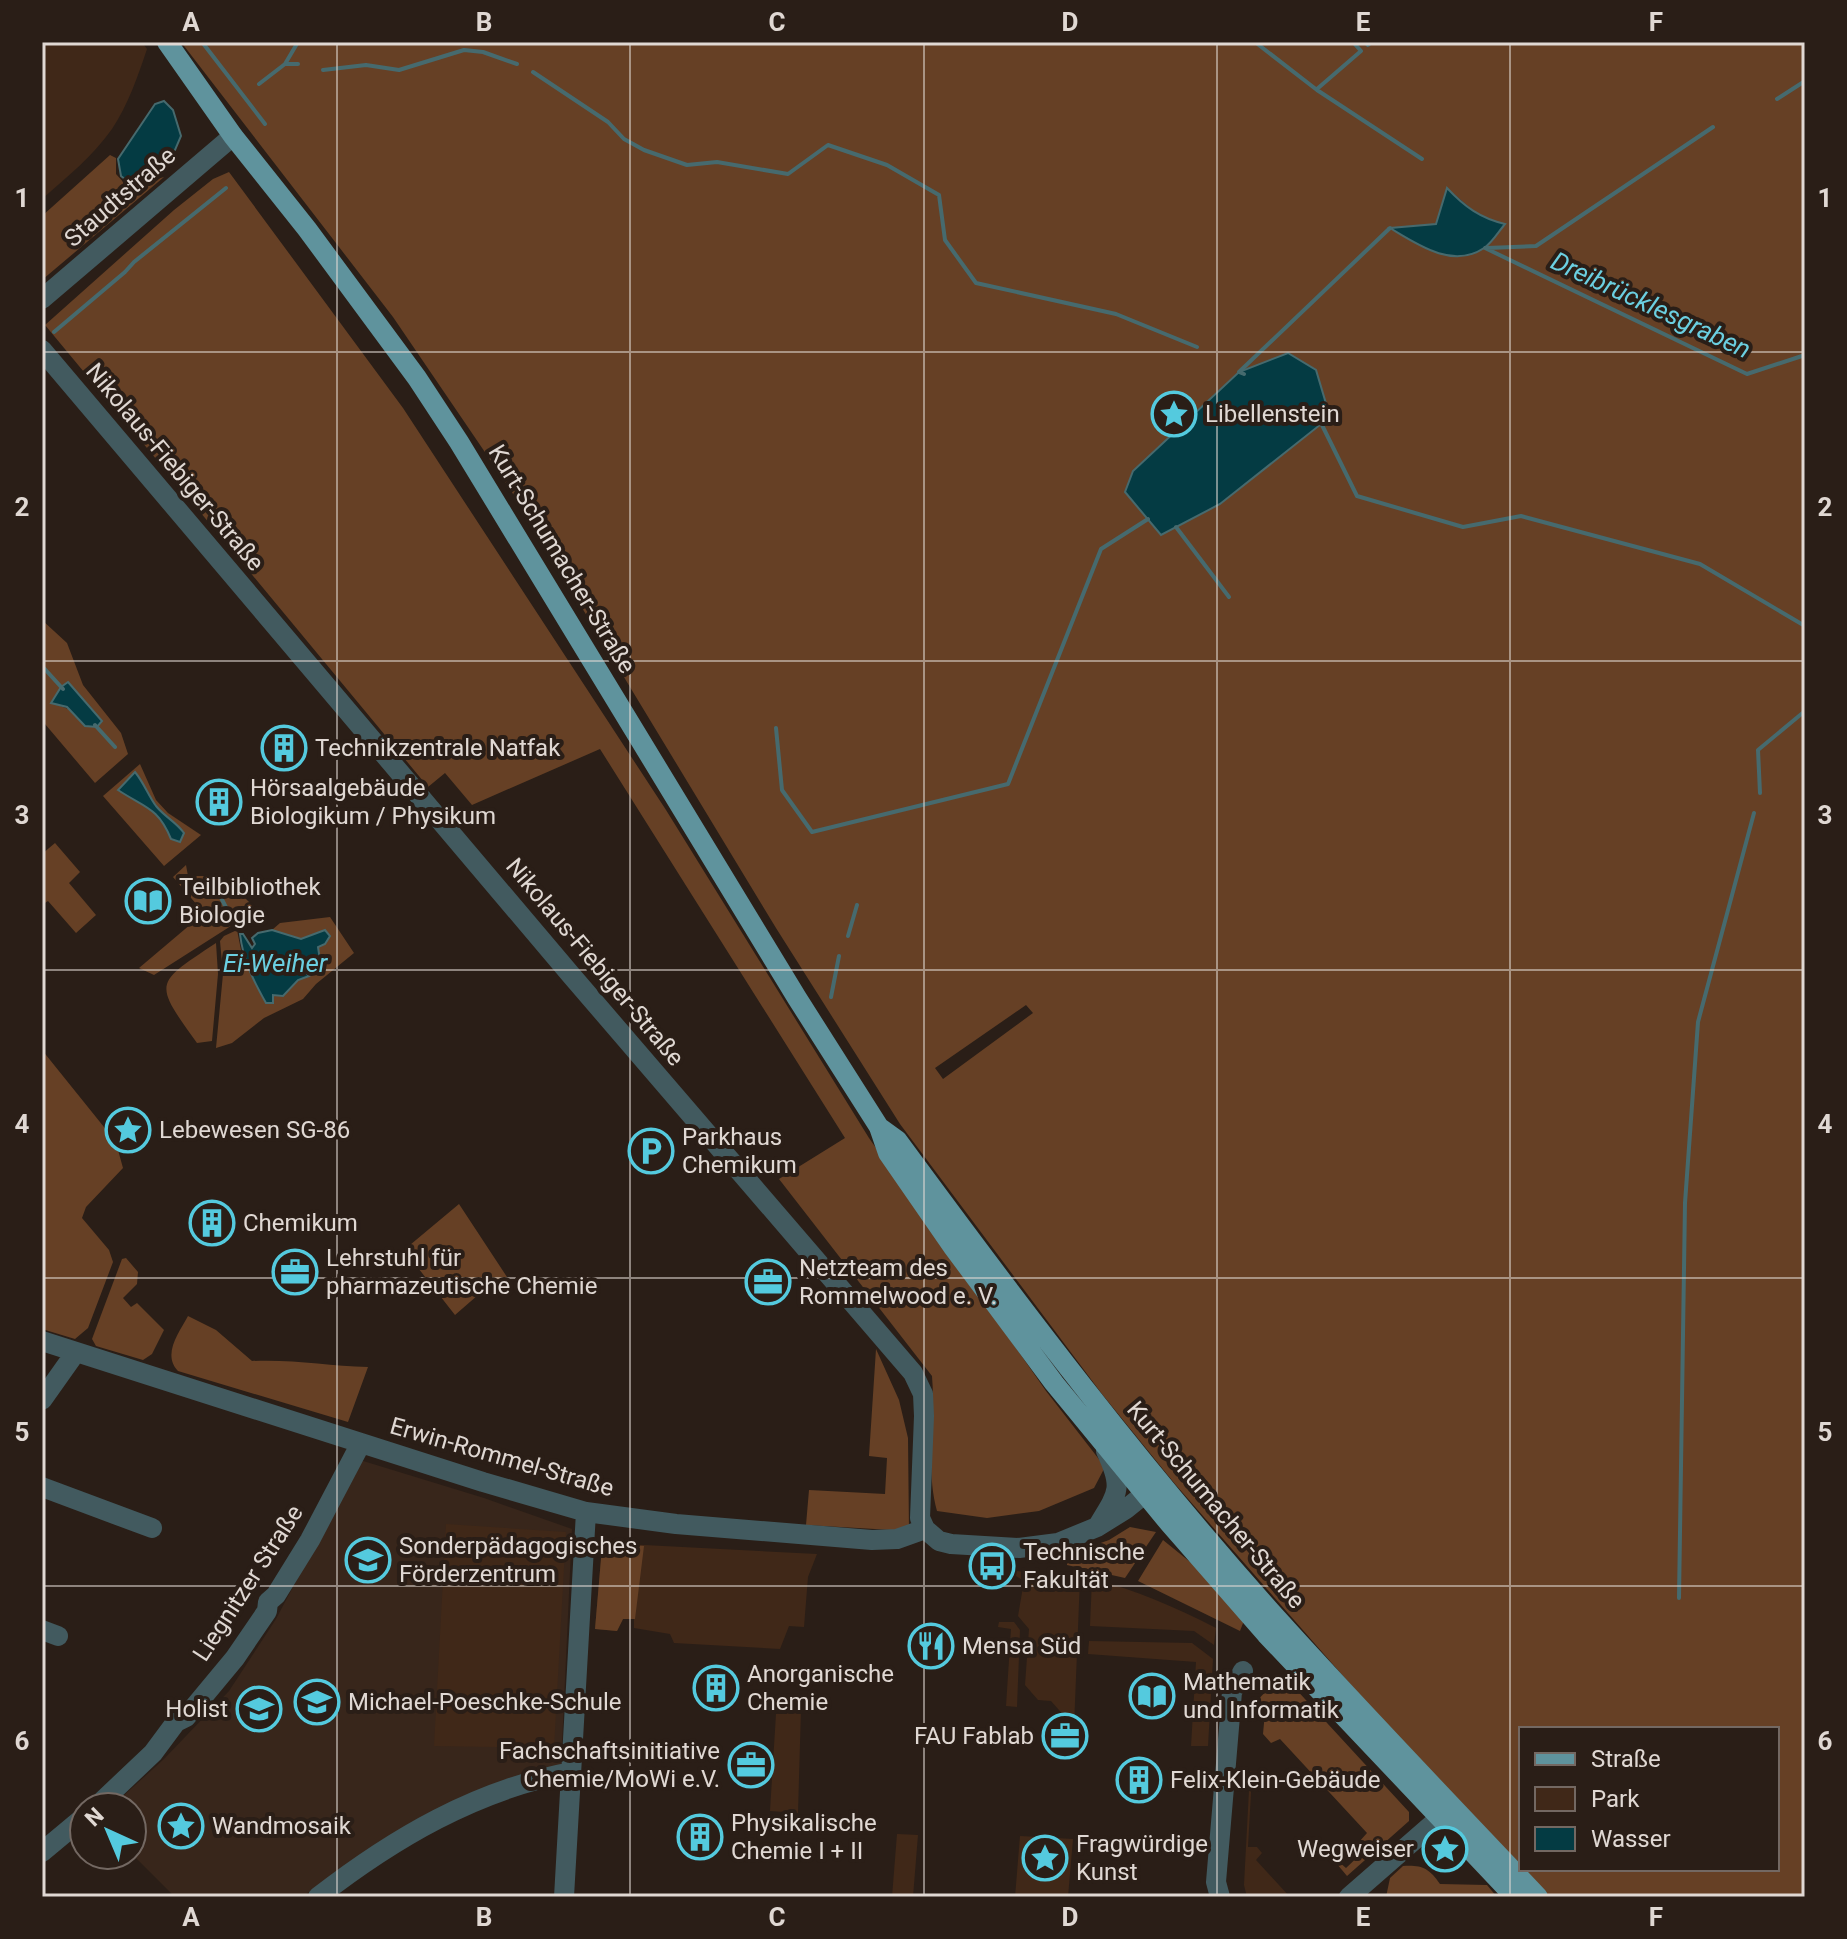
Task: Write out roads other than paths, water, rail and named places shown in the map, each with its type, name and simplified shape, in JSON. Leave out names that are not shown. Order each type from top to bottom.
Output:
[{"type":"main road","name":"Kurt-Schumacher-Straße","points":[[167,42],[233,136],[373,317],[459,442],[797,998],[879,1127],[888,1153],[1054,1383],[1100,1439],[1152,1488]]},
{"type":"main road","name":"Kurt-Schumacher-Straße","points":[[879,1127],[897,1140],[1152,1488],[1266,1634],[1446,1812],[1538,1897]]},
{"type":"main road","name":"Kurt-Schumacher-Straße","points":[[1446,1812],[1515,1897]]},
{"type":"street","name":"Staudtstraße","points":[[42,299],[233,136]]},
{"type":"street","name":"Nikolaus-Fiebiger-Straße","points":[[42,350],[913,1373],[923,1394],[918,1507],[925,1529]]},
{"type":"street","name":"Erwin-Rommel-Straße","points":[[42,1341],[586,1512],[676,1524],[872,1540],[897,1539],[925,1529]]},
{"type":"street","points":[[42,1400],[76,1352]]},
{"type":"street","points":[[1097,1527],[1116,1496],[1117,1474],[1100,1439]]},
{"type":"street","name":"Liegnitzer Straße","points":[[113,1791],[153,1753],[176,1722],[186,1717],[235,1658],[310,1540],[361,1443]]},
{"type":"street","points":[[42,1487],[152,1528]]},
{"type":"street","points":[[925,1529],[939,1541],[951,1544],[1019,1548],[1058,1543],[1097,1527],[1152,1488]]},
{"type":"street","points":[[564,1897],[586,1512]]},
{"type":"street","points":[[1220,1897],[1216,1882],[1232,1692],[1243,1671]]},
{"type":"street","points":[[318,1897],[428,1823],[514,1785],[571,1772]]},
{"type":"street","points":[[1353,1896],[1446,1812]]},
{"type":"street","points":[[42,1852],[68,1830]]},
{"type":"water","points":[[164,101],[173,110],[181,136],[175,150],[136,188],[121,176],[118,159],[155,104]]},
{"type":"water","points":[[1447,188],[1473,211],[1505,224],[1487,246],[1472,254],[1460,256],[1436,252],[1390,228],[1436,224]]},
{"type":"water","points":[[1288,353],[1316,370],[1330,417],[1220,504],[1161,535],[1125,492],[1133,471],[1239,372]]},
{"type":"water","points":[[68,682],[102,721],[97,727],[85,726],[67,707],[51,703]]},
{"type":"water","points":[[135,772],[156,806],[184,833],[180,842],[171,839],[156,814],[118,790]]},
{"type":"water","name":"Ei-Weiher","points":[[272,930],[301,939],[325,930],[330,936],[325,944],[318,947],[320,960],[302,964],[309,976],[298,980],[283,996],[273,995],[273,1003],[266,1003],[249,970],[240,934],[252,948],[255,944],[252,938],[258,933]]},
{"type":"waterway","points":[[202,42],[265,124]]},
{"type":"waterway","points":[[259,84],[285,64],[298,42]]},
{"type":"waterway","name":"Dreibrücklesgraben","points":[[1255,42],[1317,90],[1422,159]]},
{"type":"waterway","points":[[1317,89],[1361,51],[1353,42]]},
{"type":"waterway","points":[[1365,42],[1368,45],[1372,42]]},
{"type":"waterway","points":[[323,70],[366,65],[399,70],[464,50],[483,52],[517,64]]},
{"type":"waterway","points":[[285,64],[298,64]]},
{"type":"waterway","points":[[533,72],[608,122],[624,139],[644,150],[687,165],[717,162],[788,174],[828,145],[887,165],[939,195],[945,240],[976,283],[1116,314],[1197,347]]},
{"type":"waterway","points":[[1777,99],[1805,81]]},
{"type":"waterway","points":[[1487,248],[1536,246],[1713,127]]},
{"type":"waterway","points":[[54,332],[226,188]]},
{"type":"waterway","points":[[1244,374],[1239,372],[1390,228]]},
{"type":"waterway","name":"Dreibrücklesgraben","points":[[1485,248],[1747,374],[1805,355]]},
{"type":"waterway","points":[[1320,421],[1357,496],[1463,527],[1521,516],[1700,564],[1805,626]]},
{"type":"waterway","points":[[776,728],[782,790],[812,832],[1008,784],[1101,549],[1148,519]]},
{"type":"waterway","points":[[1176,527],[1229,597]]},
{"type":"waterway","points":[[42,666],[63,689]]},
{"type":"waterway","points":[[1760,793],[1758,750],[1805,711]]},
{"type":"waterway","points":[[95,725],[115,747]]},
{"type":"waterway","points":[[1679,1598],[1685,1203],[1698,1022],[1754,813]]},
{"type":"waterway","points":[[215,886],[232,919]]},
{"type":"waterway","points":[[848,936],[857,905]]},
{"type":"waterway","points":[[831,997],[839,956]]},
{"type":"place","name":"Libellenstein","points":[[1174,414]]},
{"type":"place","name":"Technikzentrale Natfak","points":[[284,748]]},
{"type":"place","name":"Hörsaalgebäude Biologikum / Physikum","points":[[219,802]]},
{"type":"place","name":"Teilbibliothek Biologie","points":[[148,901]]},
{"type":"place","name":"Lebewesen SG-86","points":[[128,1130]]},
{"type":"place","name":"Parkhaus Chemikum","points":[[651,1151]]},
{"type":"place","name":"Chemikum","points":[[212,1223]]},
{"type":"place","name":"Lehrstuhl für pharmazeutische Chemie","points":[[295,1272]]},
{"type":"place","name":"Netzteam des Rommelwood e. V.","points":[[768,1282]]},
{"type":"place","name":"Sonderpädagogisches Förderzentrum","points":[[368,1560]]},
{"type":"place","name":"Technische Fakultät","points":[[992,1566]]},
{"type":"place","name":"Mensa Süd","points":[[931,1646]]},
{"type":"place","name":"Anorganische Chemie","points":[[716,1688]]},
{"type":"place","name":"Mathematik und Informatik","points":[[1152,1696]]},
{"type":"place","name":"Michael-Poeschke-Schule","points":[[317,1702]]},
{"type":"place","name":"Holist","points":[[259,1709]]},
{"type":"place","name":"FAU Fablab","points":[[1065,1736]]},
{"type":"place","name":"Fachschaftsinitiative Chemie/MoWi e.V.","points":[[751,1765]]},
{"type":"place","name":"Felix-Klein-Gebäude","points":[[1139,1780]]},
{"type":"place","name":"Wandmosaik","points":[[181,1826]]},
{"type":"place","name":"Physikalische Chemie I + II","points":[[700,1837]]},
{"type":"place","name":"Wegweiser","points":[[1445,1849]]},
{"type":"place","name":"Fragwürdige Kunst","points":[[1045,1858]]}]
